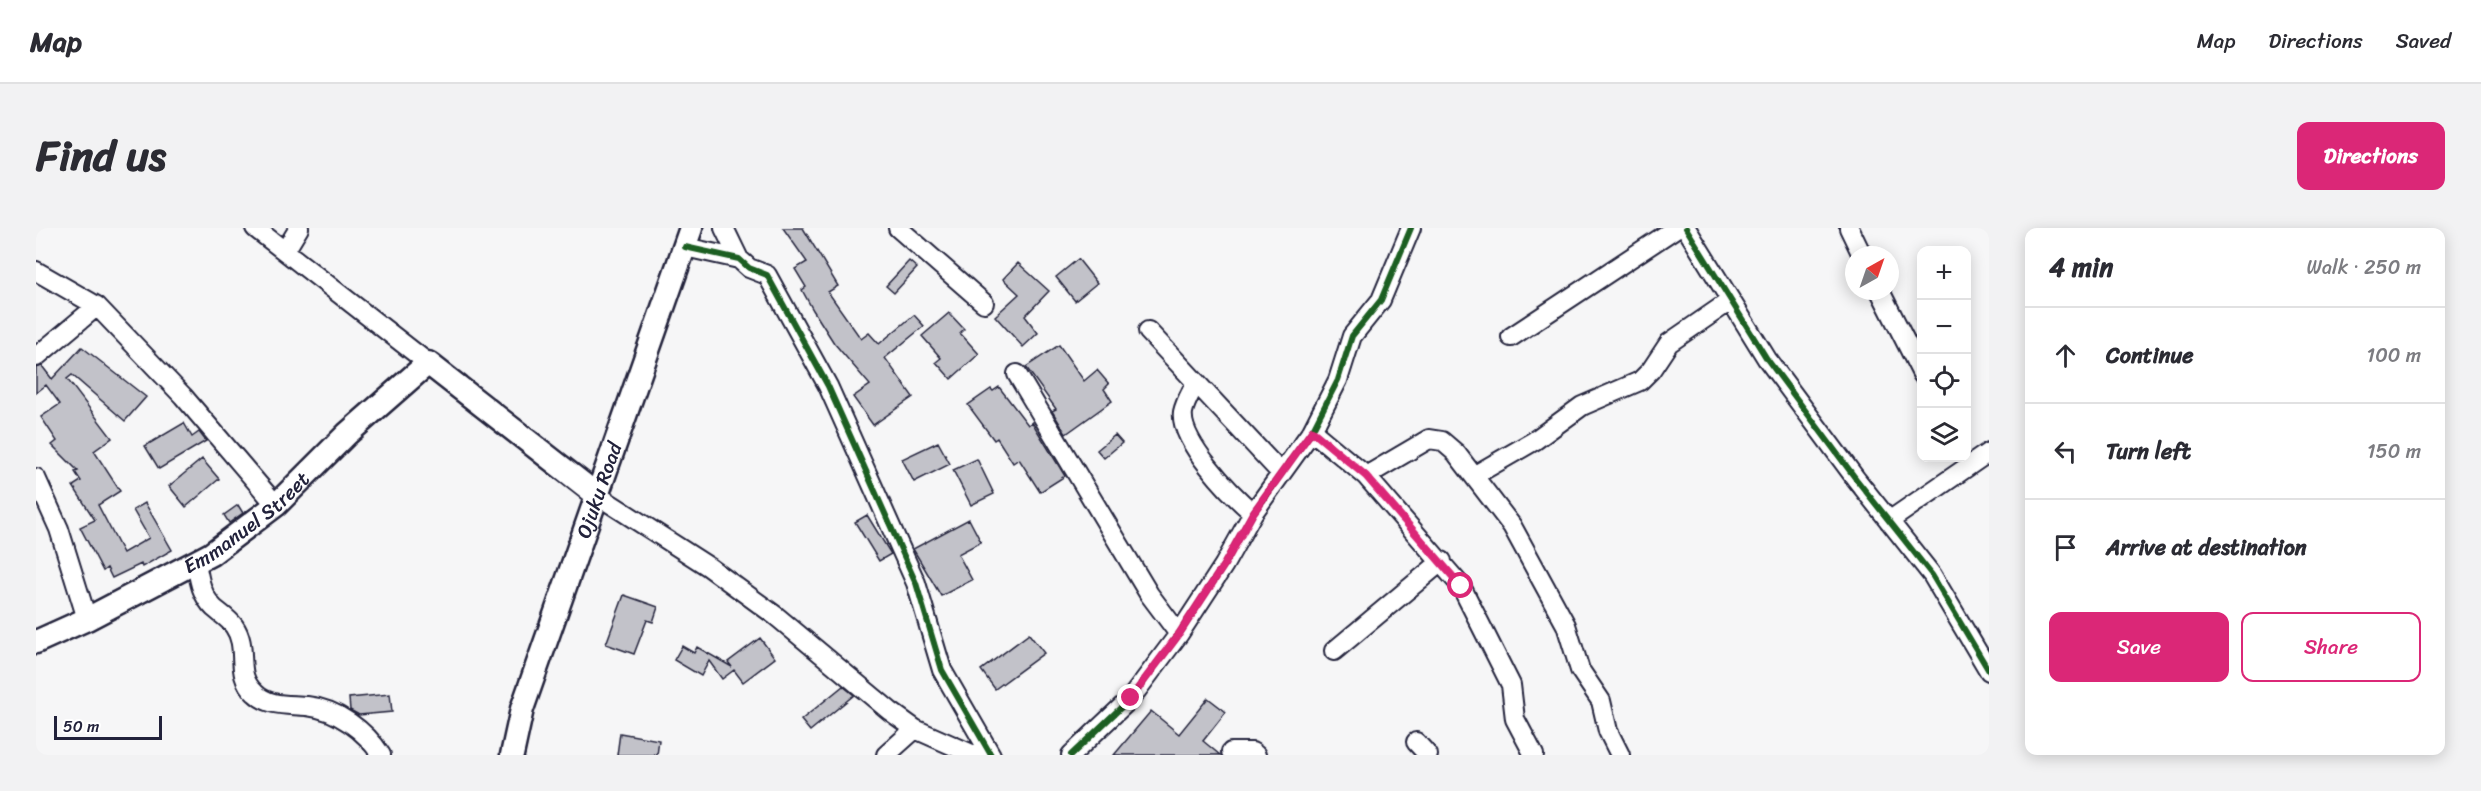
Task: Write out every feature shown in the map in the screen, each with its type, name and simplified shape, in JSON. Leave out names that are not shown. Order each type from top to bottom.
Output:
[{"type":"main road","name":"Ojuku Road","points":[[512,755],[522,708],[688,237]]},
{"type":"main road","points":[[428,363],[597,495]]},
{"type":"main road","name":"Emmanuel Street","points":[[36,642],[87,619],[196,562],[276,506],[347,434],[428,363]]},
{"type":"street","points":[[255,228],[428,363]]},
{"type":"street","points":[[285,251],[299,228]]},
{"type":"street","points":[[724,228],[739,259]]},
{"type":"street","points":[[897,228],[984,303]]},
{"type":"street","points":[[1071,755],[1131,698],[1179,634],[1224,565],[1253,513],[1280,472],[1312,431],[1338,380],[1352,336],[1381,300],[1411,228]]},
{"type":"street","points":[[1511,337],[1676,228]]},
{"type":"street","points":[[1686,228],[1767,359],[1932,575],[1989,671]]},
{"type":"street","points":[[1850,228],[1858,246]]},
{"type":"street","points":[[688,237],[739,259],[749,268],[767,275],[828,386],[916,583],[942,670],[991,755]]},
{"type":"street","points":[[36,271],[97,306],[183,396],[276,506]]},
{"type":"street","points":[[1885,300],[1917,364]]},
{"type":"street","points":[[1474,475],[1534,441],[1582,406],[1640,381],[1651,370],[1669,343],[1730,301]]},
{"type":"street","points":[[36,357],[97,306]]},
{"type":"street","points":[[1148,331],[1280,472]]},
{"type":"street","points":[[1017,374],[1149,594],[1179,634]]},
{"type":"street","points":[[1196,382],[1183,410],[1186,430],[1215,477],[1253,513]]},
{"type":"street","points":[[1312,431],[1366,476],[1442,561],[1461,586],[1511,685],[1515,719],[1534,755]]},
{"type":"street","points":[[1366,476],[1429,439],[1443,441],[1474,475],[1512,526],[1566,625],[1580,670],[1600,701],[1608,731],[1620,755]]},
{"type":"street","points":[[1889,521],[1977,453]]},
{"type":"street","points":[[36,478],[59,529],[87,619]]},
{"type":"street","points":[[597,495],[709,567],[776,616],[890,711],[915,729],[974,755]]},
{"type":"street","points":[[1334,651],[1442,561]]},
{"type":"street","points":[[196,562],[206,598],[234,625],[240,638],[243,653],[241,673],[255,693],[277,704],[308,706],[336,716],[357,728],[372,741],[381,755]]},
{"type":"street","points":[[886,755],[915,729]]},
{"type":"street","points":[[1231,752],[1252,752],[1256,755]]},
{"type":"building","points":[[783,228],[803,228],[838,286],[828,292],[861,339],[869,333],[879,344],[914,315],[924,326],[885,358],[913,397],[873,425],[853,397],[870,385],[834,343],[813,310],[802,290],[806,287],[795,269],[807,262]]},
{"type":"building","points":[[1078,259],[1097,283],[1075,301],[1056,277]]},
{"type":"building","points":[[909,261],[917,268],[894,293],[886,286]]},
{"type":"building","points":[[1018,263],[1049,291],[1025,316],[1038,333],[1023,347],[995,316],[1019,294],[1003,279]]},
{"type":"building","points":[[949,313],[964,329],[960,333],[979,354],[951,379],[936,362],[941,358],[922,336]]},
{"type":"building","points":[[1059,345],[1084,381],[1097,370],[1109,384],[1104,389],[1112,401],[1066,434],[1052,411],[1056,409],[1026,367]]},
{"type":"building","points":[[82,347],[146,397],[125,421],[72,375],[67,379],[112,438],[94,451],[120,491],[98,505],[123,553],[149,538],[133,510],[145,503],[172,550],[142,567],[141,564],[112,578],[107,568],[103,571],[80,527],[95,520],[73,486],[81,481],[75,472],[78,471],[52,445],[57,441],[41,417],[60,404],[46,385],[36,393],[36,368],[42,366],[52,379]]},
{"type":"building","points":[[999,387],[1028,425],[1032,422],[1065,476],[1040,492],[1019,459],[1013,463],[997,438],[994,440],[968,405],[991,389],[993,391]]},
{"type":"building","points":[[184,423],[192,437],[199,432],[206,441],[159,469],[145,446]]},
{"type":"building","points":[[1115,435],[1122,443],[1104,458],[1097,450]]},
{"type":"building","points":[[938,442],[950,464],[914,482],[902,459]]},
{"type":"building","points":[[202,459],[219,479],[186,507],[169,486]]},
{"type":"building","points":[[977,459],[994,494],[971,505],[953,470]]},
{"type":"building","points":[[238,505],[243,513],[229,523],[224,515]]},
{"type":"building","points":[[867,515],[891,554],[879,561],[855,522]]},
{"type":"building","points":[[969,519],[981,542],[958,554],[972,580],[941,596],[913,549]]},
{"type":"building","points":[[624,595],[658,607],[653,622],[647,620],[634,654],[606,644]]},
{"type":"building","points":[[1029,634],[1044,653],[995,689],[981,670]]},
{"type":"building","points":[[760,638],[775,658],[743,682],[734,670],[722,679],[709,661],[701,676],[674,660],[682,646],[694,653],[697,647],[732,667],[728,662]]},
{"type":"building","points":[[843,686],[854,695],[810,731],[801,720]]},
{"type":"building","points":[[390,694],[392,712],[359,715],[350,710],[349,698]]},
{"type":"building","points":[[1208,698],[1226,712],[1203,741],[1220,755],[1114,755],[1151,711],[1179,734]]},
{"type":"building","points":[[620,733],[659,740],[657,755],[617,755]]},
{"type":"cycle path","points":[[1071,755],[1131,698],[1179,634],[1224,565],[1253,513],[1312,431],[1338,380],[1352,336],[1381,300],[1411,228]]},
{"type":"cycle path","points":[[1686,228],[1767,359],[1856,479],[1932,575],[1989,671]]},
{"type":"cycle path","points":[[685,247],[739,259],[749,268],[767,275],[828,386],[916,583],[942,670],[991,755]]},
{"type":"route","points":[[1131,698],[1179,634],[1224,565],[1253,513],[1280,472],[1312,431],[1366,476],[1442,561],[1461,586]]}]
